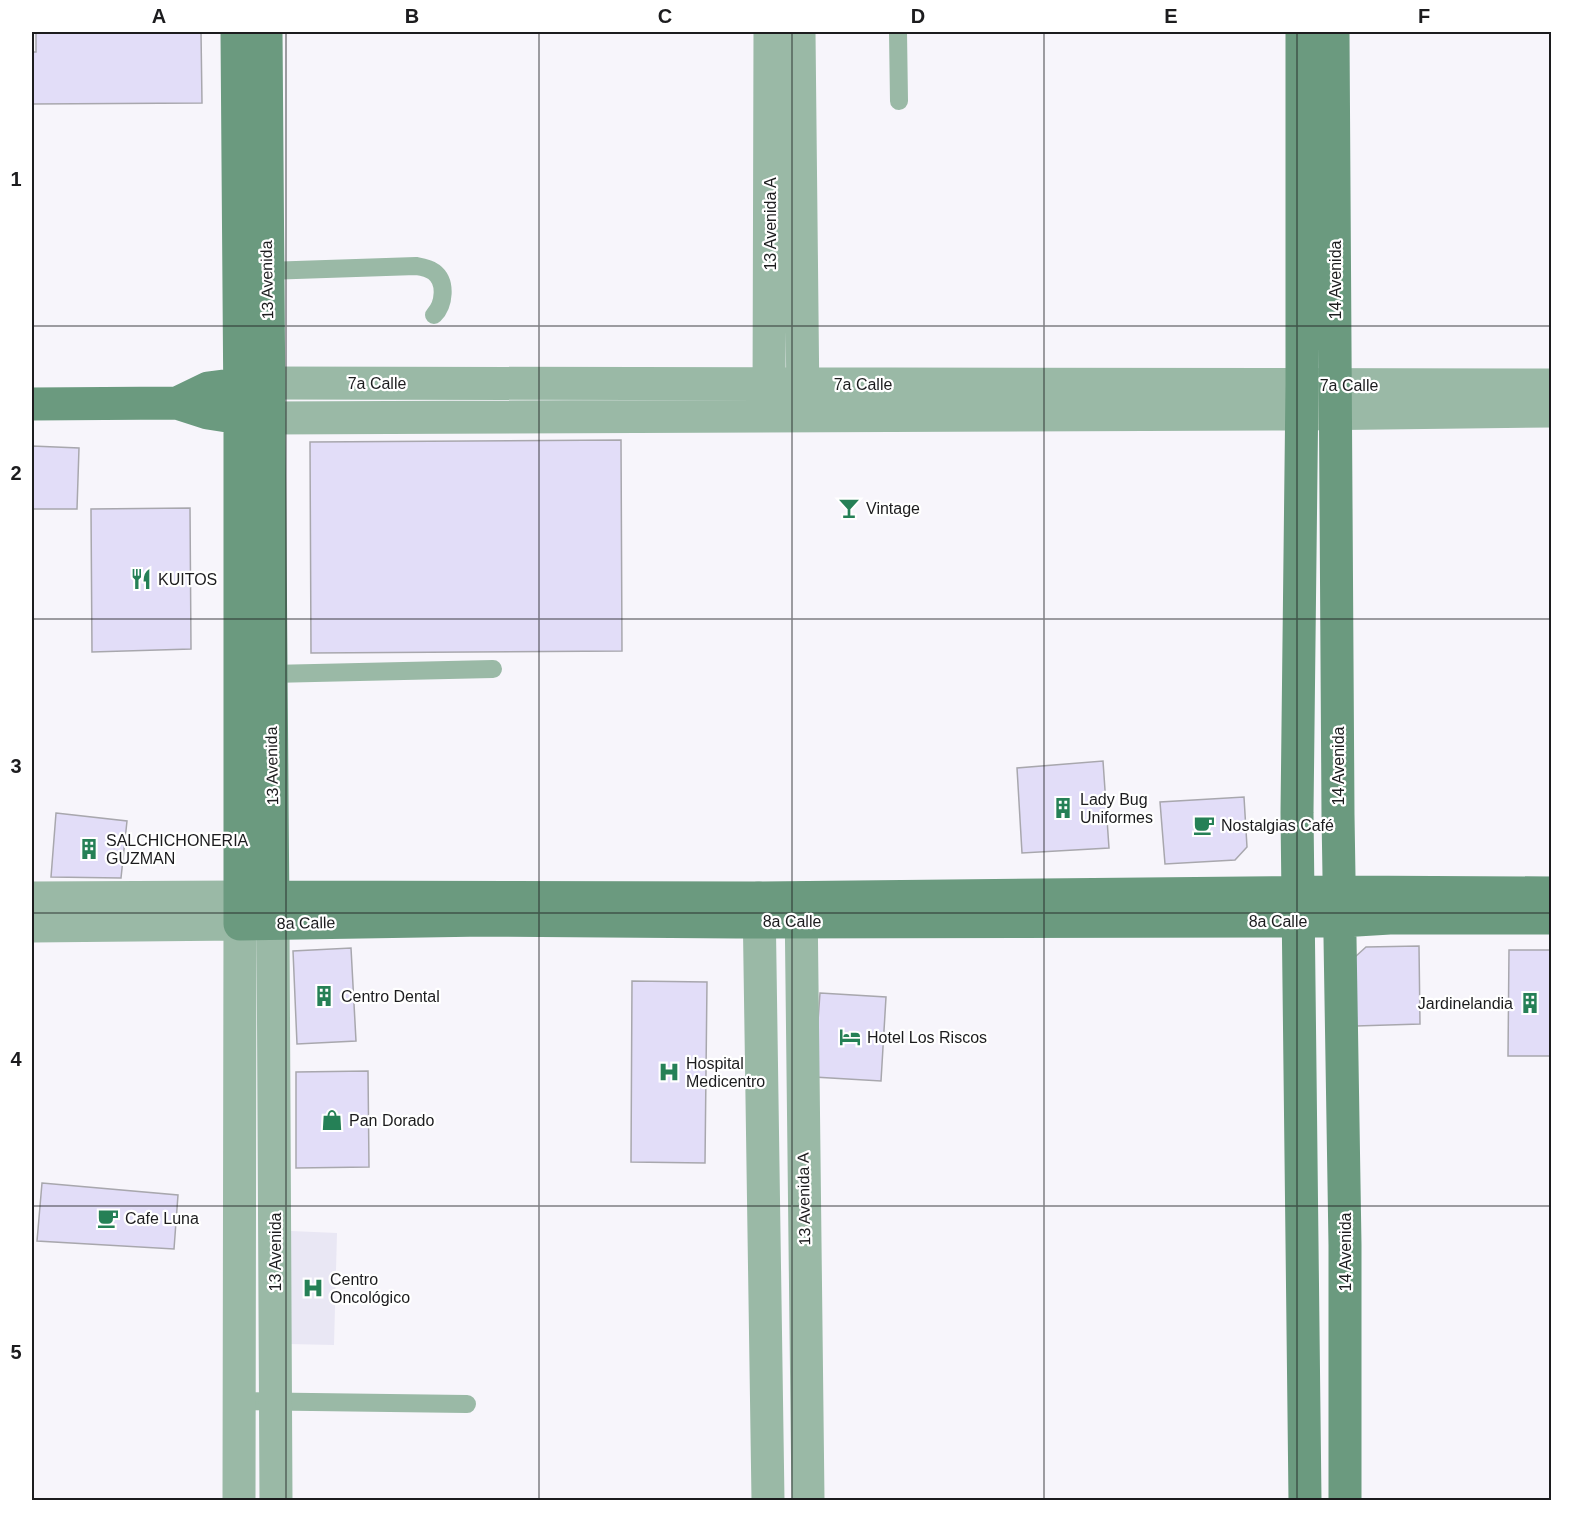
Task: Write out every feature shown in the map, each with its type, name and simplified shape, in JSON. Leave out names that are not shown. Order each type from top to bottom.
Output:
[{"type":"main road","name":"13 Avenida","points":[[237,32],[254,383],[240,910]]},
{"type":"main road","name":"13 Avenida","points":[[254,383],[266,271],[266,32]]},
{"type":"main road","name":"14 Avenida","points":[[1302,32],[1298,907],[1305,1500]]},
{"type":"main road","name":"14 Avenida","points":[[1333,32],[1338,803],[1345,1245],[1344,1500]]},
{"type":"main road","name":"7a Calle","points":[[177,403],[208,388],[254,383]]},
{"type":"main road","name":"7a Calle","points":[[32,404],[177,403],[208,413],[254,418]]},
{"type":"main road","name":"13 Avenida","points":[[254,418],[270,674],[273,910]]},
{"type":"main road","name":"8a Calle","points":[[240,910],[1341,907],[1551,893]]},
{"type":"main road","name":"8a Calle","points":[[1341,907],[1390,918],[1551,918]]},
{"type":"street","name":"13 Avenida A","points":[[770,32],[770,417]]},
{"type":"street","name":"13 Avenida A","points":[[799,32],[803,417]]},
{"type":"street","name":"7a Calle","points":[[254,383],[803,383],[1335,399],[1551,411]]},
{"type":"street","name":"7a Calle","points":[[1335,399],[1551,385]]},
{"type":"street","name":"7a Calle","points":[[254,418],[803,417],[1302,399]]},
{"type":"street","name":"8a Calle","points":[[32,898],[240,910]]},
{"type":"street","name":"8a Calle","points":[[32,926],[240,910]]},
{"type":"street","name":"13 Avenida","points":[[239,1500],[240,910]]},
{"type":"street","name":"13 Avenida","points":[[273,910],[276,1500]]},
{"type":"street","points":[[759,910],[768,1500]]},
{"type":"street","name":"13 Avenida A","points":[[801,910],[808,1500]]},
{"type":"lane","points":[[898,32],[900,101]]},
{"type":"lane","points":[[266,271],[416,266],[426,268],[435,272],[441,281],[442,302],[440,310],[434,315]]},
{"type":"lane","points":[[270,674],[493,669]]},
{"type":"lane","points":[[238,1401],[467,1404]]},
{"type":"shaded area","name":"Centro Oncológico","points":[[291,1231],[337,1233],[334,1345],[288,1344]]},
{"type":"building","points":[[36,32],[201,32],[202,103],[32,104],[32,52],[36,52]]},
{"type":"building","points":[[621,440],[622,651],[311,653],[310,442]]},
{"type":"building","points":[[32,446],[79,448],[77,509],[32,509]]},
{"type":"building","name":"KUITOS","points":[[190,508],[191,649],[92,652],[91,509]]},
{"type":"building","name":"Lady Bug Uniformes","points":[[1103,761],[1109,848],[1022,853],[1017,768]]},
{"type":"building","name":"Nostalgias Café","points":[[1244,797],[1247,847],[1235,860],[1165,864],[1160,802]]},
{"type":"building","name":"SALCHICHONERIA GUZMAN","points":[[56,813],[127,821],[121,878],[51,877]]},
{"type":"building","points":[[1419,946],[1420,1024],[1356,1026],[1355,957],[1366,947]]},
{"type":"building","name":"Centro Dental","points":[[351,948],[356,1041],[297,1044],[293,951]]},
{"type":"building","name":"Jardinelandia","points":[[1509,950],[1552,950],[1552,1056],[1508,1056]]},
{"type":"building","name":"Hospital Medicentro","points":[[632,981],[707,982],[705,1163],[631,1162]]},
{"type":"building","name":"Hotel Los Riscos","points":[[820,993],[886,997],[881,1081],[814,1077]]},
{"type":"building","name":"Pan Dorado","points":[[368,1071],[369,1167],[296,1168],[296,1072]]},
{"type":"building","name":"Cafe Luna","points":[[42,1183],[178,1195],[174,1249],[37,1241]]},
{"type":"place","name":"Vintage","points":[[849,508]]},
{"type":"place","name":"KUITOS","points":[[141,579]]},
{"type":"place","name":"Lady Bug Uniformes","points":[[1063,808]]},
{"type":"place","name":"Nostalgias Café","points":[[1204,825]]},
{"type":"place","name":"SALCHICHONERIA GUZMAN","points":[[89,849]]},
{"type":"place","name":"Centro Dental","points":[[324,996]]},
{"type":"place","name":"Jardinelandia","points":[[1530,1003]]},
{"type":"place","name":"Hotel Los Riscos","points":[[850,1037]]},
{"type":"place","name":"Hospital Medicentro","points":[[669,1072]]},
{"type":"place","name":"Pan Dorado","points":[[332,1120]]},
{"type":"place","name":"Cafe Luna","points":[[108,1218]]},
{"type":"place","name":"Centro Oncológico","points":[[313,1288]]}]
